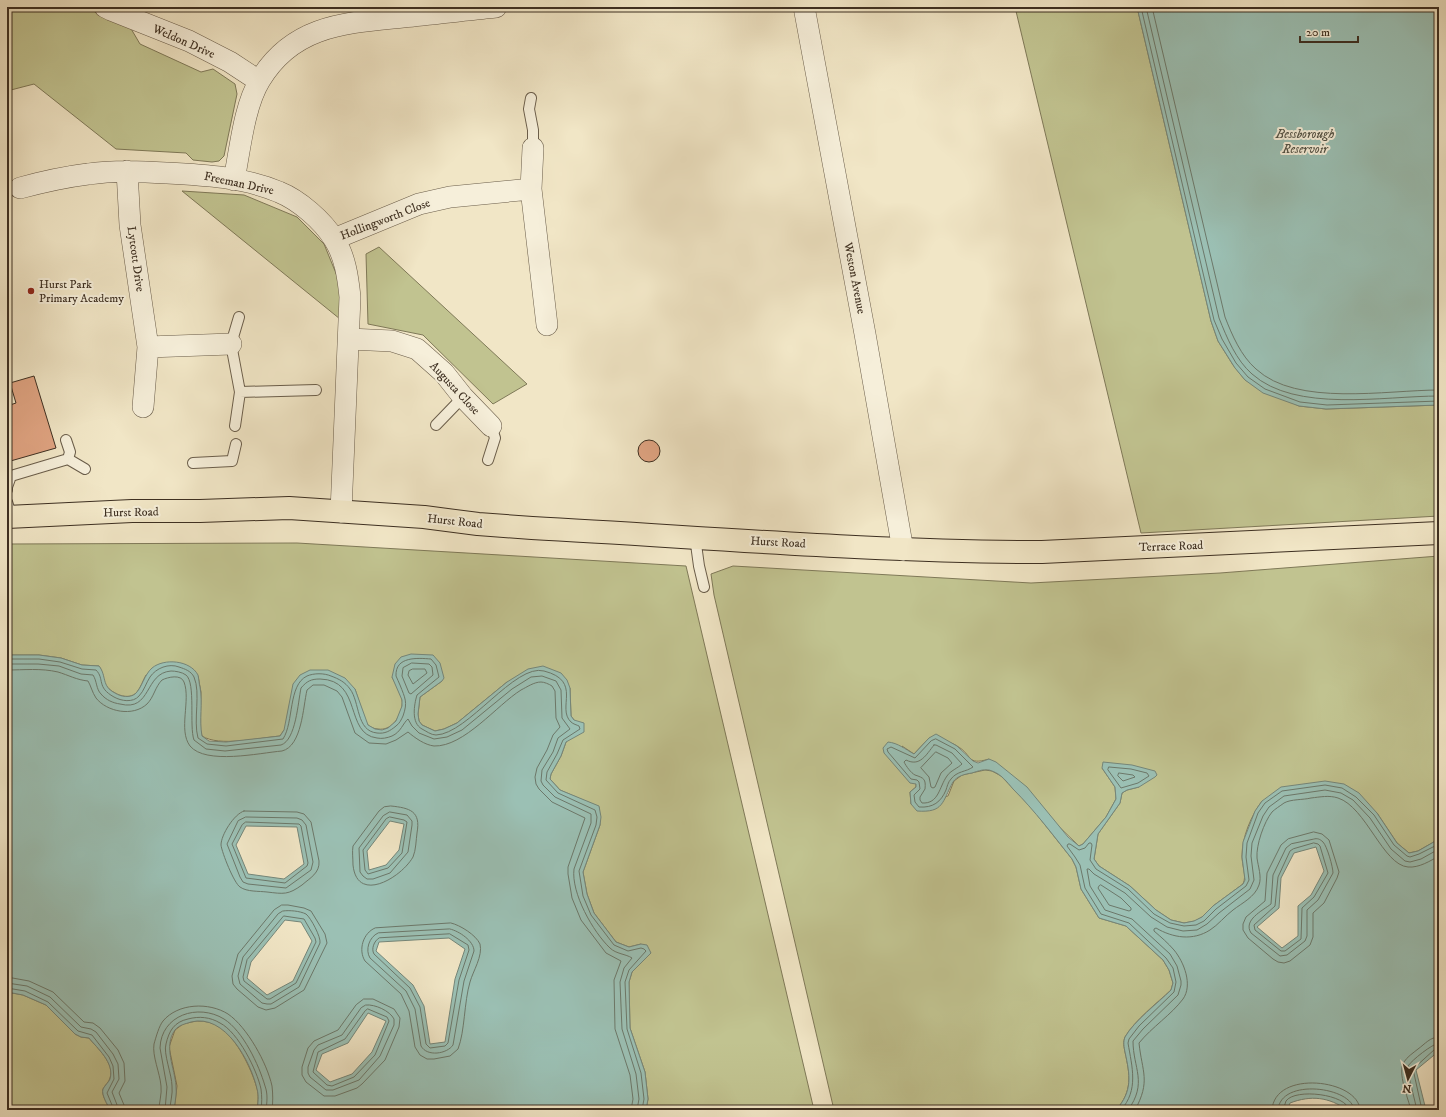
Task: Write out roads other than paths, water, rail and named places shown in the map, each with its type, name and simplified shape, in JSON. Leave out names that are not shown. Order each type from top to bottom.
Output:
[{"type":"main road","name":"Hurst Road","points":[[9,512],[200,511],[289,508],[424,517],[478,524],[903,550]]},
{"type":"main road","name":"Terrace Road","points":[[903,550],[1042,552],[1439,533]]},
{"type":"street","name":"Weldon Drive","points":[[105,7],[188,41],[230,62],[259,81]]},
{"type":"street","points":[[234,180],[246,115],[259,81],[273,62],[285,50],[304,37],[324,29],[349,23],[446,10],[496,7]]},
{"type":"street","name":"Weston Avenue","points":[[804,7],[862,318],[903,550]]},
{"type":"street","points":[[532,148],[531,189],[547,324]]},
{"type":"street","name":"Freeman Drive","points":[[20,188],[51,180],[88,174],[127,171],[197,174],[234,180],[280,192],[299,204],[318,220],[334,239],[341,254],[348,274],[350,297],[349,339],[344,405],[341,512]]},
{"type":"street","name":"Lytcott Drive","points":[[127,171],[130,225],[148,347],[143,407]]},
{"type":"street","name":"Hollingworth Close","points":[[334,239],[419,204],[450,197],[531,189]]},
{"type":"street","name":"Augusta Close","points":[[349,339],[392,341],[416,349],[444,373],[463,397],[491,426]]},
{"type":"street","points":[[148,347],[232,344]]},
{"type":"lane","points":[[531,98],[529,109],[533,130],[532,148]]},
{"type":"lane","points":[[235,426],[240,392],[232,344],[239,317]]},
{"type":"lane","points":[[240,392],[316,390]]},
{"type":"lane","points":[[436,425],[463,397]]},
{"type":"lane","points":[[488,460],[495,438],[491,426]]},
{"type":"lane","points":[[66,440],[70,452],[68,459]]},
{"type":"lane","points":[[194,463],[232,461],[236,444]]},
{"type":"lane","points":[[7,490],[11,476],[68,459],[85,470]]},
{"type":"lane","points":[[695,537],[699,566],[704,587]]},
{"type":"water","name":"Bessborough Reservoir","points":[[1137,7],[1439,7],[1439,405],[1326,409],[1299,406],[1263,393],[1245,380],[1235,368],[1218,341],[1211,321]]},
{"type":"water","points":[[411,654],[433,655],[440,663],[444,678],[420,697],[418,714],[419,721],[422,725],[435,731],[457,723],[507,682],[528,669],[543,666],[561,673],[567,680],[570,688],[571,716],[574,720],[584,723],[584,732],[566,742],[550,779],[560,790],[599,806],[601,817],[600,825],[583,872],[587,894],[594,913],[616,942],[629,947],[641,944],[647,945],[651,953],[632,972],[629,982],[630,1028],[645,1072],[648,1099],[646,1110],[257,1110],[257,1089],[249,1066],[242,1054],[225,1032],[215,1025],[203,1021],[191,1022],[180,1026],[175,1030],[172,1036],[170,1050],[176,1089],[174,1110],[110,1110],[104,1097],[103,1089],[110,1079],[110,1067],[96,1046],[89,1038],[81,1037],[75,1034],[46,1005],[23,995],[7,992],[7,655],[39,655],[61,658],[82,665],[99,666],[108,687],[117,694],[123,696],[131,696],[135,694],[149,671],[157,665],[176,662],[189,666],[198,675],[201,693],[202,736],[209,741],[226,742],[280,736],[284,730],[293,684],[300,675],[310,670],[328,670],[345,678],[355,689],[368,725],[375,729],[382,730],[388,728],[396,721],[402,706],[402,700],[392,677],[395,664],[401,657]],"holes":[[[390,821],[404,824],[399,850],[386,865],[369,870],[367,851]],[[246,826],[297,827],[304,864],[284,879],[248,874],[236,845]],[[285,920],[301,922],[312,941],[293,981],[267,995],[247,978],[251,962]],[[449,938],[465,949],[455,979],[445,1042],[430,1044],[424,1006],[413,985],[376,951],[379,942]],[[368,1013],[386,1021],[372,1052],[352,1074],[330,1082],[316,1070],[322,1054],[348,1043]]]},
{"type":"water","points":[[936,734],[957,746],[973,761],[978,763],[989,759],[996,762],[1027,787],[1068,837],[1079,846],[1083,844],[1106,817],[1116,799],[1115,787],[1102,768],[1103,762],[1132,765],[1155,771],[1157,775],[1155,777],[1139,787],[1122,793],[1120,803],[1098,834],[1094,859],[1099,866],[1130,886],[1156,910],[1171,920],[1184,923],[1194,921],[1202,917],[1213,906],[1243,884],[1245,880],[1242,857],[1243,842],[1255,811],[1262,801],[1281,787],[1325,781],[1344,784],[1359,793],[1377,813],[1397,843],[1409,853],[1418,851],[1439,839],[1439,1051],[1416,1070],[1426,1110],[1347,1110],[1333,1102],[1313,1098],[1298,1100],[1290,1103],[1287,1110],[1116,1110],[1125,1096],[1129,1082],[1124,1044],[1125,1037],[1140,1019],[1171,990],[1173,983],[1169,970],[1163,960],[1126,926],[1099,918],[1081,889],[1076,867],[1072,859],[1029,806],[1006,781],[995,772],[985,770],[957,778],[953,782],[941,805],[932,810],[917,811],[911,804],[910,792],[916,787],[916,784],[910,783],[884,753],[883,748],[888,742],[901,746],[914,754],[929,738]],"holes":[[[1316,847],[1324,871],[1311,895],[1298,906],[1298,936],[1282,948],[1257,927],[1279,908],[1281,878],[1294,853]]]},
{"type":"place","name":"Hurst Park Primary Academy","points":[[31,291]]}]
